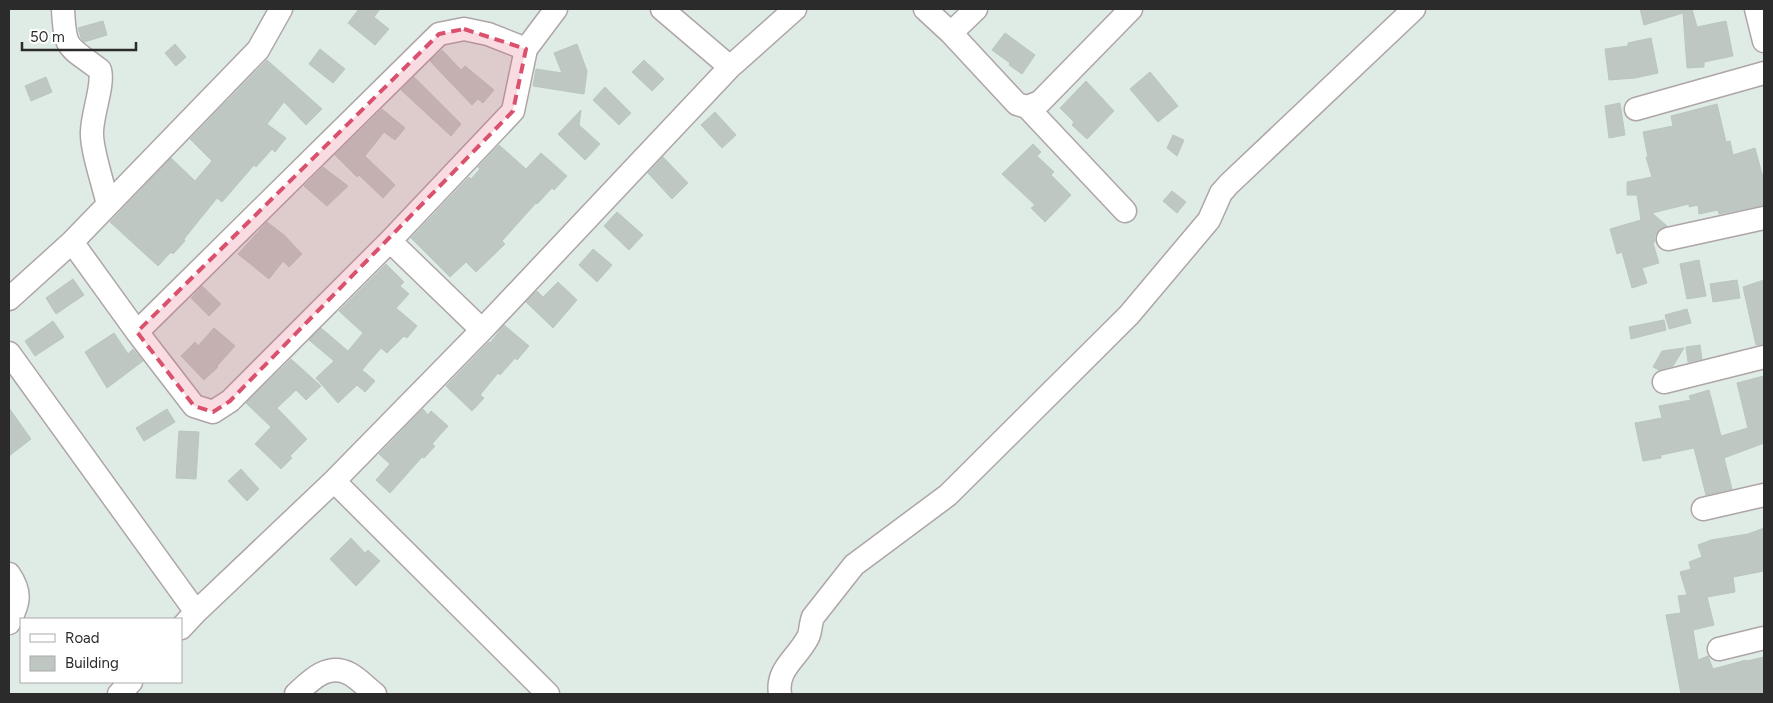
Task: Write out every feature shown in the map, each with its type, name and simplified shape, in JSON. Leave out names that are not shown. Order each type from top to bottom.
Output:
[{"type":"street","points":[[63,9],[64,32],[68,45],[74,52],[100,70],[102,76],[94,111],[92,134],[108,205]]},
{"type":"street","points":[[9,299],[72,242],[258,50],[281,9]]},
{"type":"street","points":[[72,242],[137,332],[194,406],[213,412],[230,401],[390,241],[513,111],[526,49],[556,9]]},
{"type":"street","points":[[662,9],[730,67]]},
{"type":"street","points":[[9,353],[189,620],[334,481],[482,330],[730,67],[795,9]]},
{"type":"street","points":[[925,9],[951,33],[1017,104],[1027,107],[1125,211]]},
{"type":"street","points":[[951,33],[976,9]]},
{"type":"street","points":[[1027,107],[1040,102],[1131,9]]},
{"type":"street","points":[[780,694],[780,676],[809,638],[809,626],[813,617],[854,565],[948,495],[1128,315],[1209,220],[1221,194],[1229,184],[1414,9]]},
{"type":"street","points":[[1756,9],[1764,41]]},
{"type":"street","points":[[137,332],[439,34],[464,29],[488,34],[526,49]]},
{"type":"street","points":[[1636,109],[1764,73]]},
{"type":"street","points":[[1668,239],[1764,218]]},
{"type":"street","points":[[390,241],[482,330]]},
{"type":"street","points":[[1664,382],[1764,357]]},
{"type":"street","points":[[334,481],[548,694]]},
{"type":"street","points":[[1703,509],[1764,495]]},
{"type":"street","points":[[9,574],[17,586],[18,605],[9,623]]},
{"type":"street","points":[[1719,649],[1764,638]]},
{"type":"street","points":[[296,694],[313,678],[326,672],[337,671],[350,674],[374,694]]},
{"type":"street","points":[[119,694],[130,683]]},
{"type":"highlighted area","points":[[464,29],[526,49],[513,111],[230,401],[213,412],[194,406],[137,332],[439,34]]},
{"type":"building","points":[[359,9],[380,9],[374,17],[389,29],[375,45],[348,23]]},
{"type":"building","points":[[1640,9],[1692,9],[1697,27],[1726,21],[1733,56],[1704,62],[1704,67],[1687,68],[1683,13],[1644,25]]},
{"type":"building","points":[[103,21],[107,35],[84,42],[78,28]]},
{"type":"building","points":[[1005,33],[1035,55],[1022,74],[992,50]]},
{"type":"building","points":[[1651,38],[1658,73],[1635,78],[1609,80],[1605,49],[1628,46],[1628,43]]},
{"type":"building","points":[[175,44],[186,57],[176,66],[165,53]]},
{"type":"building","points":[[577,44],[587,71],[584,94],[533,86],[536,69],[562,73],[554,53]]},
{"type":"building","points":[[320,49],[345,69],[333,83],[309,64]]},
{"type":"building","points":[[442,50],[461,70],[465,66],[494,90],[483,103],[478,99],[472,105],[430,61]]},
{"type":"building","points":[[267,60],[322,109],[306,125],[284,102],[267,124],[286,138],[275,152],[272,149],[256,167],[254,165],[222,202],[217,198],[184,239],[185,241],[158,266],[110,222],[171,158],[195,181],[212,161],[190,139]]},
{"type":"building","points":[[644,60],[664,79],[652,91],[632,72]]},
{"type":"building","points":[[1150,72],[1178,106],[1158,122],[1130,89]]},
{"type":"building","points":[[46,77],[52,92],[31,101],[25,86]]},
{"type":"building","points":[[414,77],[461,124],[451,136],[401,90]]},
{"type":"building","points":[[1086,81],[1114,111],[1087,139],[1072,125],[1074,122],[1060,108]]},
{"type":"building","points":[[605,87],[631,113],[619,125],[593,100]]},
{"type":"building","points":[[1620,103],[1625,135],[1609,138],[1605,106]]},
{"type":"building","points":[[1717,104],[1726,142],[1730,141],[1733,155],[1755,148],[1764,181],[1764,205],[1719,214],[1718,210],[1699,214],[1698,205],[1689,207],[1689,204],[1652,213],[1667,226],[1659,230],[1653,243],[1659,263],[1642,268],[1647,283],[1632,288],[1622,252],[1617,254],[1610,229],[1641,220],[1637,195],[1627,195],[1627,182],[1652,177],[1646,157],[1648,157],[1643,132],[1673,126],[1671,116]]},
{"type":"building","points":[[382,109],[405,128],[395,140],[384,132],[365,156],[395,185],[383,198],[359,175],[357,177],[335,155]]},
{"type":"building","points":[[581,110],[579,125],[600,144],[585,160],[558,134]]},
{"type":"building","points":[[715,112],[736,135],[722,148],[701,125]]},
{"type":"building","points":[[1173,135],[1184,140],[1177,156],[1167,148]]},
{"type":"building","points":[[1033,144],[1041,152],[1037,156],[1054,172],[1051,175],[1071,195],[1045,222],[1031,208],[1035,205],[1002,174]]},
{"type":"building","points":[[499,145],[526,169],[541,153],[567,176],[554,190],[552,188],[536,203],[502,241],[505,244],[476,272],[466,262],[450,277],[411,238],[469,177],[471,179],[480,169],[478,167]]},
{"type":"building","points":[[663,157],[688,183],[672,199],[648,173]]},
{"type":"building","points":[[323,167],[348,186],[327,206],[304,186]]},
{"type":"building","points":[[1172,191],[1186,202],[1177,213],[1163,201]]},
{"type":"building","points":[[617,212],[643,235],[629,250],[604,226]]},
{"type":"building","points":[[267,222],[284,235],[302,254],[289,267],[283,261],[269,279],[238,254]]},
{"type":"building","points":[[593,249],[612,265],[597,282],[579,265]]},
{"type":"building","points":[[1699,260],[1706,296],[1687,299],[1680,264]]},
{"type":"building","points":[[386,264],[404,282],[400,286],[409,294],[396,308],[417,326],[407,338],[404,336],[387,353],[381,348],[362,370],[375,381],[365,392],[357,385],[338,403],[316,378],[334,361],[309,340],[321,328],[348,351],[363,333],[339,311]]},
{"type":"building","points":[[73,279],[84,295],[56,314],[46,298]]},
{"type":"building","points":[[1737,280],[1740,298],[1713,302],[1710,284]]},
{"type":"building","points":[[1764,280],[1764,344],[1756,345],[1743,287]]},
{"type":"building","points":[[558,282],[577,300],[553,328],[526,302],[537,291],[543,297]]},
{"type":"building","points":[[202,286],[221,304],[209,316],[191,298]]},
{"type":"building","points":[[1687,309],[1691,323],[1669,329],[1665,315]]},
{"type":"building","points":[[1664,320],[1666,330],[1631,339],[1629,327]]},
{"type":"building","points":[[53,321],[64,337],[35,356],[25,341]]},
{"type":"building","points":[[504,325],[529,346],[500,375],[498,373],[480,395],[484,398],[472,411],[446,386],[490,343]]},
{"type":"building","points":[[214,328],[235,346],[218,367],[204,380],[181,356],[195,342],[198,346]]},
{"type":"building","points":[[114,333],[128,354],[133,349],[143,361],[107,388],[85,352]]},
{"type":"building","points":[[1700,345],[1702,359],[1688,362],[1686,347]]},
{"type":"building","points":[[1684,348],[1673,366],[1659,370],[1653,367],[1662,351]]},
{"type":"building","points":[[291,359],[321,386],[306,400],[296,390],[277,408],[307,439],[290,456],[292,458],[281,469],[255,444],[271,427],[246,403]]},
{"type":"building","points":[[1764,376],[1764,443],[1724,458],[1732,489],[1706,495],[1694,448],[1661,455],[1661,458],[1643,461],[1635,423],[1662,418],[1659,406],[1691,400],[1689,396],[1709,390],[1721,436],[1748,428],[1737,383]]},
{"type":"building","points":[[9,408],[31,439],[9,456]]},
{"type":"building","points":[[167,409],[175,422],[144,441],[136,428]]},
{"type":"building","points":[[423,409],[428,415],[431,411],[448,426],[432,444],[435,446],[424,458],[422,457],[390,493],[376,480],[390,464],[379,454]]},
{"type":"building","points":[[179,431],[199,432],[196,479],[176,478]]},
{"type":"building","points":[[241,469],[259,489],[247,501],[228,481]]},
{"type":"building","points":[[1764,528],[1764,571],[1733,577],[1735,592],[1707,597],[1714,625],[1693,630],[1698,660],[1708,656],[1713,669],[1764,657],[1764,694],[1681,694],[1666,615],[1681,613],[1678,596],[1687,595],[1680,572],[1691,569],[1689,562],[1702,557],[1698,545],[1711,540],[1748,534]]},
{"type":"building","points":[[351,538],[365,553],[368,550],[380,561],[356,586],[330,559]]}]
